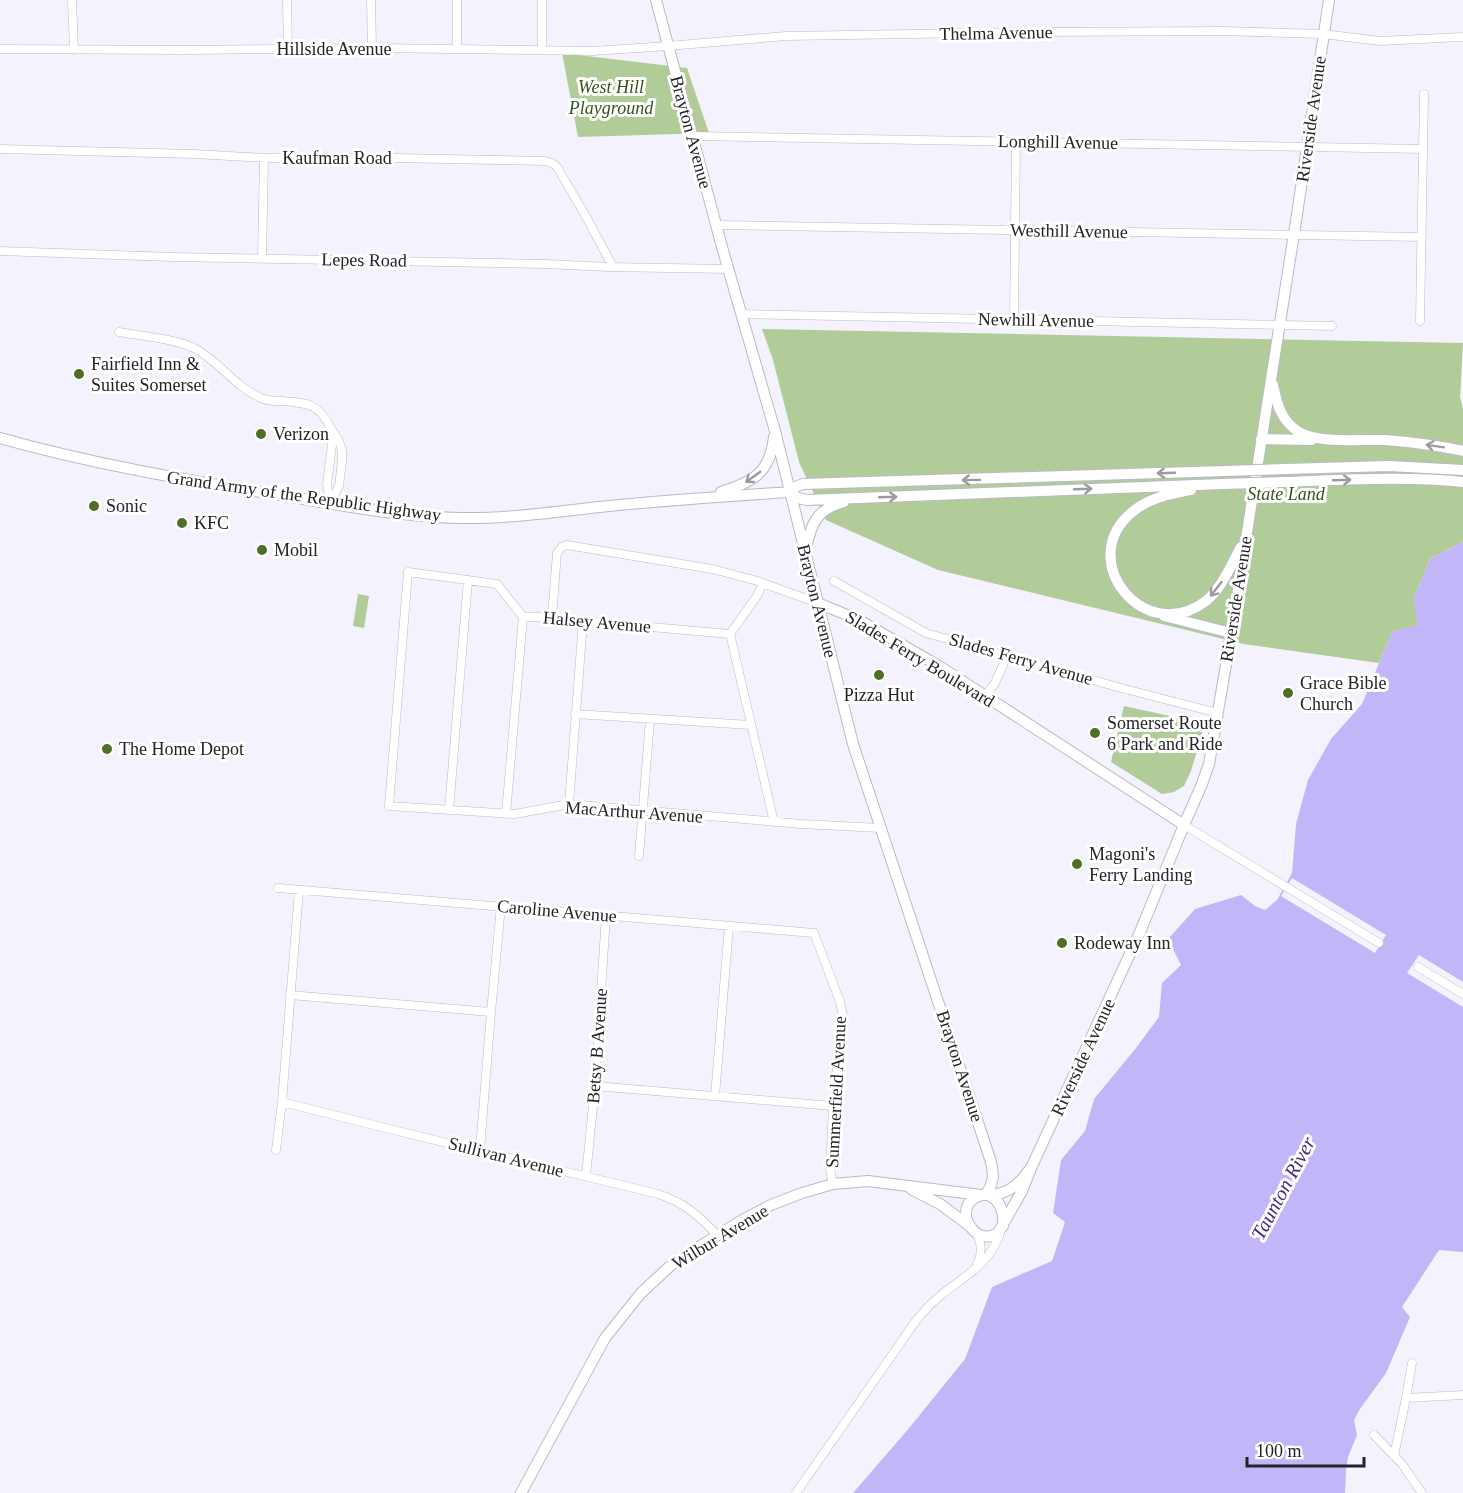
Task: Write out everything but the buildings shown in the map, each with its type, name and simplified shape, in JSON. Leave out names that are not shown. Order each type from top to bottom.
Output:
[{"type":"main road","name":"Brayton Avenue","points":[[656,0],[728,269],[775,431],[853,744],[991,1162],[993,1181],[984,1195]]},
{"type":"main road","name":"Riverside Avenue","points":[[1002,1228],[1022,1191],[1136,942],[1209,764],[1280,325],[1329,0]]},
{"type":"main road","points":[[1271,377],[1280,411],[1290,425],[1308,436],[1408,442],[1463,451]]},
{"type":"main road","points":[[705,497],[743,484],[758,474],[771,455],[775,431]]},
{"type":"main road","name":"Grand Army of the Republic Highway","points":[[0,438],[48,452],[120,468],[330,503],[445,518],[475,518],[705,497],[790,492]]},
{"type":"main road","points":[[1261,439],[1342,439]]},
{"type":"main road","points":[[1463,470],[1407,466],[803,484],[790,492],[798,498],[807,500],[1284,482],[1407,479],[1463,482]]},
{"type":"main road","points":[[1222,484],[1173,494],[1141,506],[1131,513],[1119,527],[1113,541],[1111,555],[1118,584],[1139,606],[1153,612],[1231,633]]},
{"type":"main road","points":[[805,552],[812,525],[820,514],[838,504],[861,498]]},
{"type":"main road","points":[[1153,612],[1180,612],[1194,608],[1206,600],[1221,584],[1246,539]]},
{"type":"main road","name":"Slades Ferry Boulevard","points":[[818,603],[859,620],[903,645],[1184,825]]},
{"type":"main road","name":"Riverside Avenue","points":[[984,1195],[1013,1188],[1032,1166]]},
{"type":"main road","name":"Wilbur Avenue","points":[[522,1493],[600,1347],[614,1326],[641,1293],[684,1256],[771,1205],[833,1184],[859,1181],[984,1195]]},
{"type":"main road","name":"Wilbur Avenue","points":[[894,1184],[933,1199],[973,1230]]},
{"type":"main road","points":[[984,1195],[993,1197],[1000,1205],[1003,1218],[1002,1228],[991,1237],[981,1236],[973,1230],[967,1217],[967,1206],[973,1199],[984,1195]]},
{"type":"street","points":[[72,0],[74,50]]},
{"type":"street","points":[[287,0],[288,49]]},
{"type":"street","points":[[371,0],[372,48]]},
{"type":"street","points":[[457,0],[457,49]]},
{"type":"street","points":[[542,0],[542,50]]},
{"type":"street","name":"Thelma Avenue","points":[[668,46],[797,36],[1032,32],[1224,31],[1323,34],[1380,41],[1461,37]]},
{"type":"street","name":"Hillside Avenue","points":[[0,49],[372,48],[593,51],[668,46]]},
{"type":"street","points":[[1420,321],[1424,94]]},
{"type":"street","name":"Longhill Avenue","points":[[693,136],[1423,149]]},
{"type":"street","points":[[1014,319],[1016,142]]},
{"type":"street","name":"Kaufman Road","points":[[0,149],[264,158],[545,161],[557,167],[613,267]]},
{"type":"street","points":[[262,258],[264,158]]},
{"type":"street","name":"Westhill Avenue","points":[[716,225],[1422,237]]},
{"type":"street","name":"Lepes Road","points":[[0,251],[728,269]]},
{"type":"street","name":"Newhill Avenue","points":[[741,314],[1332,326]]},
{"type":"street","points":[[119,332],[178,342],[194,348],[262,399],[303,403],[315,407],[324,414],[331,428],[332,445],[327,484],[330,503]]},
{"type":"street","name":"Slades Ferry Boulevard","points":[[552,617],[556,555],[565,545],[693,565],[729,573],[818,603]]},
{"type":"street","name":"Halsey Avenue","points":[[389,806],[408,572],[497,584],[523,617],[552,617],[730,634]]},
{"type":"street","points":[[449,810],[468,580]]},
{"type":"street","name":"Slades Ferry Avenue","points":[[834,581],[926,633],[1218,713]]},
{"type":"street","points":[[763,583],[730,634],[774,822]]},
{"type":"street","points":[[506,814],[523,617]]},
{"type":"street","points":[[569,804],[583,621]]},
{"type":"street","points":[[985,696],[995,683],[1007,656]]},
{"type":"street","points":[[575,714],[751,725]]},
{"type":"street","points":[[639,856],[650,720]]},
{"type":"street","name":"MacArthur Avenue","points":[[389,806],[515,814],[569,804],[774,822],[880,828]]},
{"type":"street","points":[[1184,825],[1379,943]]},
{"type":"street","name":"Caroline Avenue","points":[[278,888],[814,933]]},
{"type":"street","points":[[276,1150],[299,890]]},
{"type":"street","points":[[480,1150],[501,906]]},
{"type":"street","name":"Betsy B Avenue","points":[[586,1176],[595,1086],[606,915]]},
{"type":"street","points":[[714,1096],[729,926]]},
{"type":"street","name":"Summerfield Avenue","points":[[814,933],[843,1016],[833,1106],[830,1169],[833,1184]]},
{"type":"street","points":[[1418,967],[1463,994]]},
{"type":"street","points":[[290,995],[491,1011]]},
{"type":"street","points":[[595,1086],[833,1106]]},
{"type":"street","name":"Sullivan Avenue","points":[[282,1102],[671,1198],[697,1214],[717,1236]]},
{"type":"street","name":"Riverside Avenue","points":[[796,1493],[915,1322],[936,1299],[986,1261],[1002,1228]]},
{"type":"street","points":[[973,1230],[979,1239],[981,1248],[975,1269]]},
{"type":"street","points":[[1395,1456],[1412,1363]]},
{"type":"street","points":[[1406,1398],[1463,1395]]},
{"type":"street","points":[[1374,1435],[1395,1456],[1422,1493]]},
{"type":"green space","name":"West Hill Playground","points":[[562,53],[687,68],[709,133],[578,137]]},
{"type":"green space","name":"State Land","points":[[762,329],[1463,343],[1460,397],[1463,409],[1463,542],[1430,559],[1414,598],[1418,625],[1392,632],[1379,663],[1244,644],[938,570],[826,520],[799,462],[773,360]]},
{"type":"green space","points":[[358,594],[369,596],[364,628],[353,626]]},
{"type":"green space","points":[[1124,706],[1170,716],[1203,727],[1199,751],[1197,751],[1184,786],[1174,792],[1162,794],[1111,762]]},
{"type":"water","name":"Taunton River","points":[[1463,542],[1463,1252],[1439,1250],[1402,1307],[1410,1317],[1386,1373],[1354,1420],[1357,1435],[1348,1457],[1345,1493],[853,1493],[965,1359],[992,1287],[1052,1261],[1065,1222],[1053,1213],[1061,1160],[1085,1131],[1094,1099],[1159,1017],[1162,983],[1181,965],[1168,939],[1195,909],[1241,895],[1255,906],[1265,910],[1277,900],[1292,873],[1296,824],[1308,780],[1331,739],[1362,704],[1392,632],[1417,625],[1414,598],[1430,559]]},
{"type":"pier","points":[[1292,878],[1386,935],[1375,953],[1281,896]]},
{"type":"pier","points":[[1419,955],[1463,982],[1463,1007],[1407,973]]},
{"type":"place","name":"Fairfield Inn & Suites Somerset","points":[[79,374]]},
{"type":"place","name":"Verizon","points":[[261,434]]},
{"type":"place","name":"Sonic","points":[[94,506]]},
{"type":"place","name":"KFC","points":[[182,523]]},
{"type":"place","name":"Mobil","points":[[262,550]]},
{"type":"place","name":"Pizza Hut","points":[[879,675]]},
{"type":"place","name":"Grace Bible Church","points":[[1288,693]]},
{"type":"place","name":"Somerset Route 6 Park and Ride","points":[[1095,733]]},
{"type":"place","name":"The Home Depot","points":[[107,749]]},
{"type":"place","name":"Magoni's Ferry Landing","points":[[1077,864]]},
{"type":"place","name":"Rodeway Inn","points":[[1062,943]]}]
